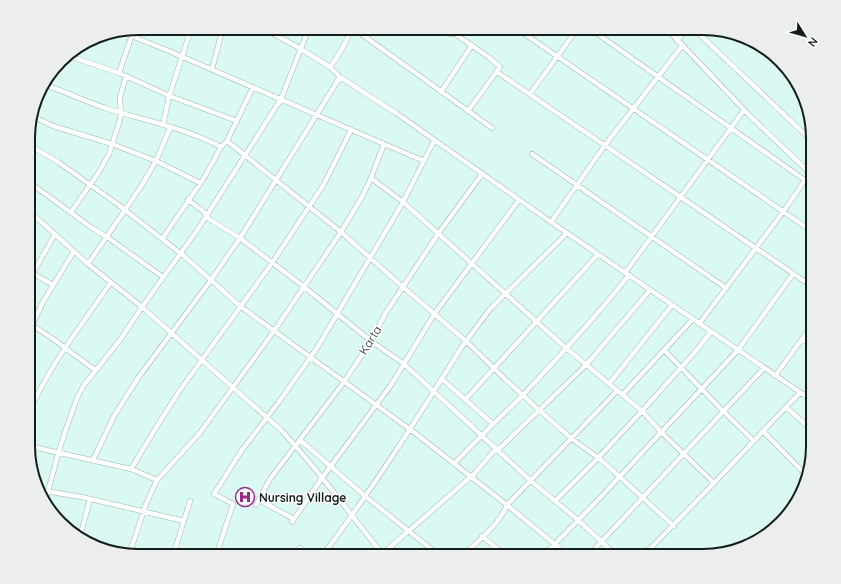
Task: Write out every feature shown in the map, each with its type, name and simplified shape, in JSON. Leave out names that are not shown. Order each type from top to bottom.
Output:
[{"type":"street","points":[[163,125],[170,96],[190,35]]},
{"type":"street","points":[[212,69],[221,35]]},
{"type":"street","points":[[279,35],[330,67],[340,77],[396,113],[519,200],[806,397]]},
{"type":"street","points":[[184,520],[90,499],[48,492],[58,454],[77,398],[84,385],[120,340],[207,215],[245,156],[281,99],[306,35]]},
{"type":"street","points":[[330,67],[337,59],[349,35]]},
{"type":"street","points":[[362,35],[492,128]]},
{"type":"street","points":[[456,35],[500,67],[468,111]]},
{"type":"street","points":[[526,35],[806,227]]},
{"type":"street","points":[[530,94],[573,35]]},
{"type":"street","points":[[599,35],[806,180],[699,324]]},
{"type":"street","points":[[672,35],[744,110],[806,169]]},
{"type":"street","points":[[677,41],[682,35]]},
{"type":"street","points":[[700,35],[806,135]]},
{"type":"street","points":[[119,73],[132,36],[424,161]]},
{"type":"street","points":[[441,92],[472,46]]},
{"type":"street","points":[[551,222],[632,108],[682,46]]},
{"type":"street","points":[[73,58],[119,73],[170,96],[237,121]]},
{"type":"street","points":[[497,72],[806,282]]},
{"type":"street","points":[[71,212],[109,154],[120,123],[120,97],[126,76]]},
{"type":"street","points":[[93,460],[114,416],[138,378],[211,280],[240,238],[340,77]]},
{"type":"street","points":[[49,87],[120,113],[163,125],[210,141],[221,147]]},
{"type":"street","points":[[162,239],[200,183],[221,147],[227,141],[253,87]]},
{"type":"street","points":[[454,464],[566,348],[627,274],[652,236],[744,110]]},
{"type":"street","points":[[37,119],[53,126],[112,144],[156,161],[200,183]]},
{"type":"street","points":[[88,264],[156,161],[170,128]]},
{"type":"street","points":[[131,469],[160,420],[272,263],[310,206],[324,184],[351,130]]},
{"type":"street","points":[[227,141],[341,232],[435,313],[522,395],[572,439],[598,458],[674,526]]},
{"type":"street","points":[[218,549],[233,504],[214,494],[242,450],[310,358],[403,202],[434,141]]},
{"type":"street","points":[[131,549],[157,480],[199,434],[274,331],[303,286],[341,232],[362,197],[384,144]]},
{"type":"street","points":[[35,149],[58,162],[125,210],[180,254],[240,306],[409,429],[507,505],[560,549]]},
{"type":"street","points":[[532,154],[726,288]]},
{"type":"street","name":"Karta","points":[[256,504],[270,479],[344,382],[371,341],[385,314],[438,234],[482,174]]},
{"type":"street","points":[[371,178],[403,202],[566,348],[617,391],[623,394],[714,483]]},
{"type":"street","points":[[35,186],[163,277]]},
{"type":"street","points":[[188,200],[207,215],[209,219],[240,238],[338,313],[371,341],[404,364],[531,481],[578,520],[609,549]]},
{"type":"street","points":[[259,500],[293,520],[322,478],[376,406],[435,313],[519,200]]},
{"type":"street","points":[[35,216],[88,264],[172,333],[295,445],[377,549]]},
{"type":"street","points":[[327,549],[365,496],[466,341],[490,309],[567,232]]},
{"type":"street","points":[[35,264],[55,234]]},
{"type":"street","points":[[35,317],[74,251]]},
{"type":"street","points":[[465,400],[598,254]]},
{"type":"street","points":[[549,549],[662,433],[738,350],[793,274]]},
{"type":"street","points":[[35,275],[53,285]]},
{"type":"street","points":[[35,398],[64,348],[87,318],[111,282]]},
{"type":"street","points":[[388,549],[470,477],[492,452],[497,450],[586,365],[650,290]]},
{"type":"street","points":[[609,384],[672,305]]},
{"type":"street","points":[[623,394],[693,319]]},
{"type":"street","points":[[35,327],[96,370]]},
{"type":"street","points":[[555,501],[642,411],[711,332]]},
{"type":"street","points":[[775,376],[806,334]]},
{"type":"street","points":[[802,339],[806,342]]},
{"type":"street","points":[[664,350],[723,412],[754,441]]},
{"type":"street","points":[[594,549],[644,498],[764,368]]},
{"type":"street","points":[[442,379],[493,424]]},
{"type":"street","points":[[469,549],[504,513],[507,505],[617,391]]},
{"type":"street","points":[[651,549],[800,393]]},
{"type":"street","points":[[786,407],[806,424]]},
{"type":"street","points":[[763,431],[803,472]]},
{"type":"street","points":[[300,440],[365,496],[431,549]]},
{"type":"street","points":[[35,448],[58,454],[131,469],[157,480]]},
{"type":"street","points":[[81,532],[90,499]]},
{"type":"street","points":[[175,549],[190,501]]},
{"type":"street","points":[[482,536],[498,549]]},
{"type":"place","name":"Nursing Village","points":[[245,497]]}]
